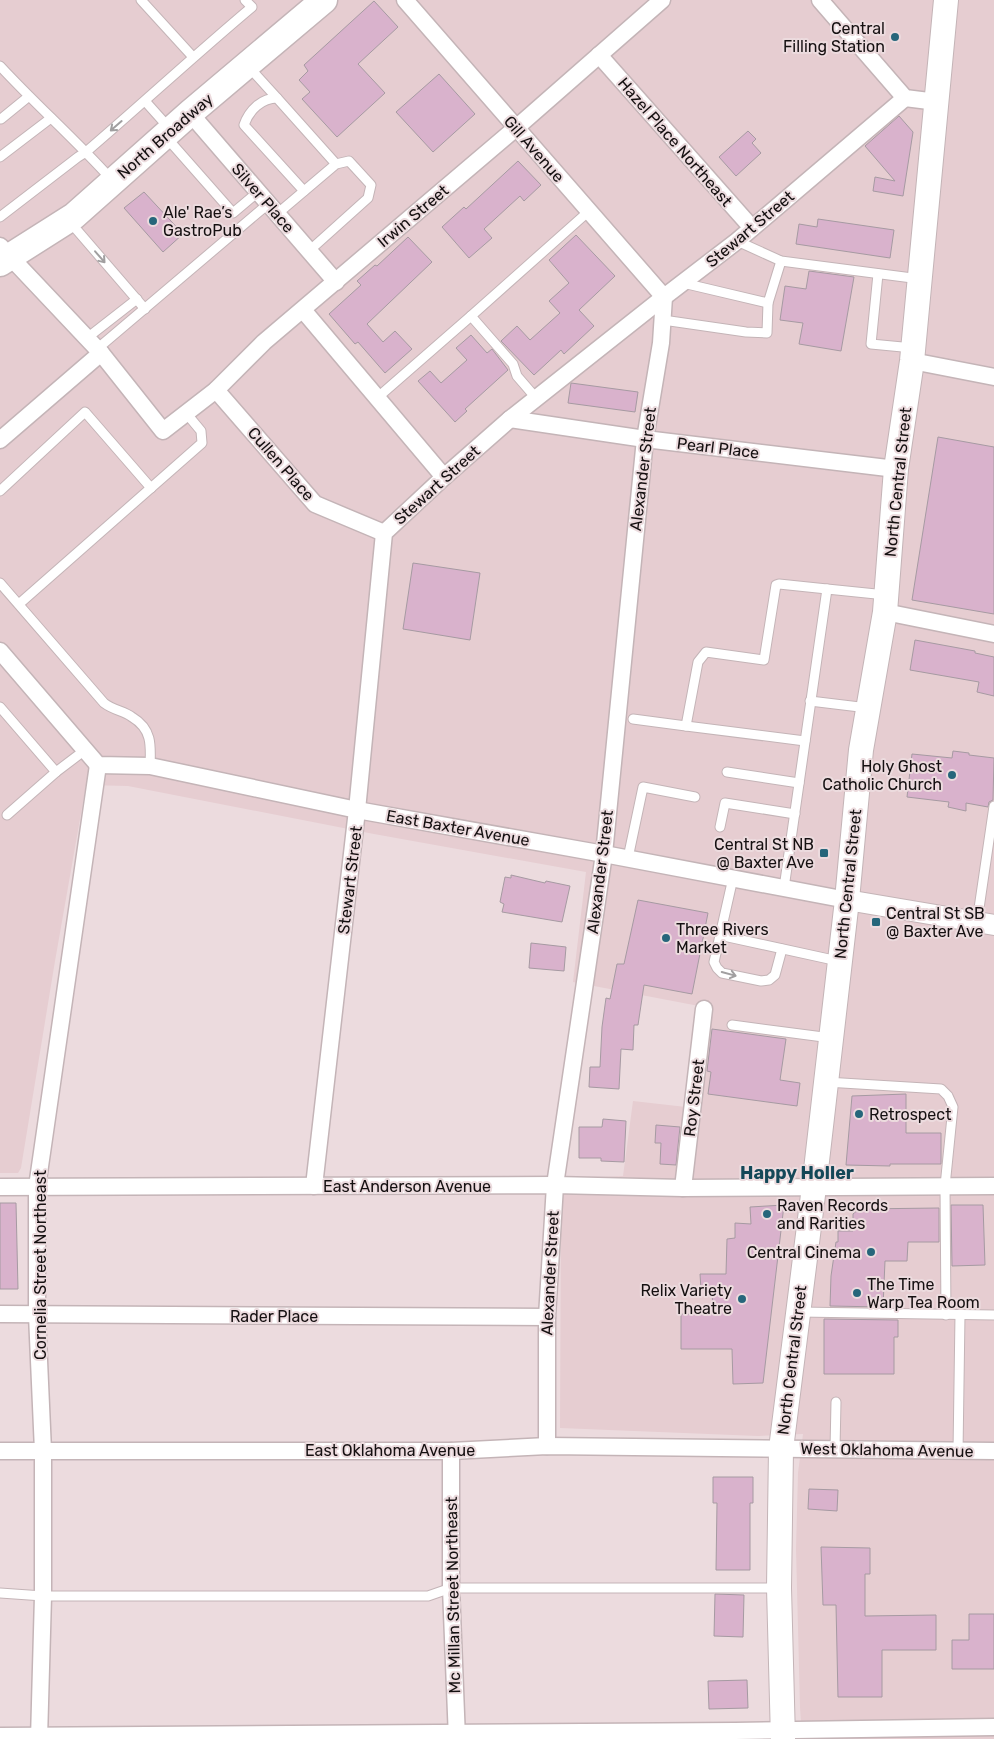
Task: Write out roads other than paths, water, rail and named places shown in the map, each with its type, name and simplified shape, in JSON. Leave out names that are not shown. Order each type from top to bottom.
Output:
[{"type":"main road","name":"North Broadway","points":[[4,255],[68,220],[175,126],[324,0]]},
{"type":"main road","name":"North Central Street","points":[[783,1735],[779,1588],[780,1449],[814,1187],[847,900],[861,750],[886,604],[896,469],[913,354],[946,0]]},
{"type":"street","name":"Gill Avenue","points":[[405,0],[664,297]]},
{"type":"street","name":"Irwin Street","points":[[95,347],[164,431],[216,390],[264,342],[516,128],[662,0]]},
{"type":"street","points":[[820,0],[905,98],[937,102]]},
{"type":"street","name":"Hazel Place Northeast","points":[[599,55],[752,228]]},
{"type":"street","name":"Stewart Street","points":[[314,1186],[358,810],[384,533],[510,419],[664,297],[737,242],[905,98]]},
{"type":"street","name":"Silver Place","points":[[175,126],[268,204],[336,282]]},
{"type":"street","points":[[0,440],[95,347],[4,255]]},
{"type":"street","name":"Alexander Street","points":[[547,1446],[547,1317],[554,1186],[604,854],[644,439],[661,343],[664,297]]},
{"type":"street","points":[[303,310],[444,477]]},
{"type":"street","points":[[913,354],[994,377]]},
{"type":"street","name":"Cullen Place","points":[[216,390],[315,504],[384,533]]},
{"type":"street","name":"Pearl Place","points":[[510,419],[644,439],[896,469]]},
{"type":"street","points":[[886,604],[994,634]]},
{"type":"street","points":[[0,653],[98,765]]},
{"type":"street","name":"East Baxter Avenue","points":[[98,765],[150,766],[358,810],[628,858],[847,900]]},
{"type":"street","name":"Cornelia Street Northeast","points":[[39,1737],[43,1596],[43,1451],[37,1315],[37,1187],[98,765]]},
{"type":"street","points":[[847,900],[986,923]]},
{"type":"street","name":"Roy Street","points":[[683,1188],[704,1009]]},
{"type":"street","name":"East Anderson Avenue","points":[[0,1187],[554,1186],[683,1188],[994,1186]]},
{"type":"street","name":"Rader Place","points":[[0,1314],[547,1317]]},
{"type":"street","name":"East Oklahoma Avenue","points":[[0,1451],[451,1451],[547,1446],[780,1449]]},
{"type":"street","name":"West Oklahoma Avenue","points":[[780,1449],[994,1452]]},
{"type":"street","name":"Mc Millan Street Northeast","points":[[451,1451],[450,1588],[457,1736]]},
{"type":"street","points":[[0,1736],[783,1735],[994,1727]]},
{"type":"lane","points":[[141,0],[193,57]]},
{"type":"lane","points":[[0,217],[86,152],[193,57],[252,8],[245,0]]},
{"type":"lane","points":[[0,66],[113,181]]},
{"type":"lane","points":[[247,66],[336,164]]},
{"type":"lane","points":[[1,119],[28,96]]},
{"type":"lane","points":[[277,98],[266,98],[247,116],[244,125],[304,192]]},
{"type":"lane","points":[[145,101],[175,126],[233,213],[304,192],[336,164],[348,161],[371,185],[368,198],[309,251]]},
{"type":"lane","points":[[0,157],[51,118]]},
{"type":"lane","points":[[95,347],[145,309],[268,204]]},
{"type":"lane","points":[[377,398],[472,316],[588,211]]},
{"type":"lane","points":[[68,220],[145,309]]},
{"type":"lane","points":[[737,242],[780,260],[920,279]]},
{"type":"lane","points":[[663,320],[746,332],[767,332],[768,303],[780,260]]},
{"type":"lane","points":[[878,274],[871,344],[913,354]]},
{"type":"lane","points":[[683,283],[768,303]]},
{"type":"lane","points":[[95,347],[137,299]]},
{"type":"lane","points":[[472,316],[512,364],[516,376],[536,398]]},
{"type":"lane","points":[[0,491],[85,412],[151,488]]},
{"type":"lane","points":[[19,604],[202,444],[201,432],[186,413]]},
{"type":"lane","points":[[0,583],[104,704],[132,716],[145,728],[151,745],[150,766]]},
{"type":"lane","points":[[686,726],[698,662],[706,652],[764,660],[776,586],[779,584],[827,589],[886,604]]},
{"type":"lane","points":[[784,888],[827,589]]},
{"type":"lane","points":[[810,701],[868,708]]},
{"type":"lane","points":[[0,707],[56,772]]},
{"type":"lane","points":[[633,719],[805,741]]},
{"type":"lane","points":[[7,815],[56,772],[85,750]]},
{"type":"lane","points":[[727,772],[800,783]]},
{"type":"lane","points":[[628,858],[643,787],[695,797]]},
{"type":"lane","points":[[720,827],[725,803],[795,814]]},
{"type":"lane","points":[[986,923],[994,806]]},
{"type":"lane","points":[[733,878],[714,962],[717,968],[722,973],[760,981],[768,980],[776,975],[782,949]]},
{"type":"lane","points":[[719,935],[840,961]]},
{"type":"lane","points":[[732,1025],[831,1038]]},
{"type":"lane","points":[[826,1082],[941,1089],[948,1096],[953,1107],[945,1186],[946,1315]]},
{"type":"lane","points":[[798,1312],[994,1315]]},
{"type":"lane","points":[[958,1452],[960,1315]]},
{"type":"lane","points":[[835,1449],[836,1402]]},
{"type":"lane","points":[[0,1593],[43,1596],[428,1596],[450,1588],[779,1588]]},
{"type":"place","name":"Central Filling Station","points":[[895,37]]},
{"type":"place","name":"Ale' Rae’s GastroPub","points":[[153,221]]},
{"type":"place","name":"Holy Ghost Catholic Church","points":[[952,775]]},
{"type":"place","name":"Central St NB @ Baxter Ave","points":[[824,853]]},
{"type":"place","name":"Central St SB @ Baxter Ave","points":[[876,922]]},
{"type":"place","name":"Three Rivers Market","points":[[666,938]]},
{"type":"place","name":"Retrospect","points":[[859,1114]]},
{"type":"place","name":"Raven Records and Rarities","points":[[767,1214]]},
{"type":"place","name":"Central Cinema","points":[[871,1252]]},
{"type":"place","name":"The Time Warp Tea Room","points":[[857,1293]]},
{"type":"place","name":"Relix Variety Theatre","points":[[742,1299]]},
{"type":"district","name":"Happy Holler","points":[[797,1173]]}]
